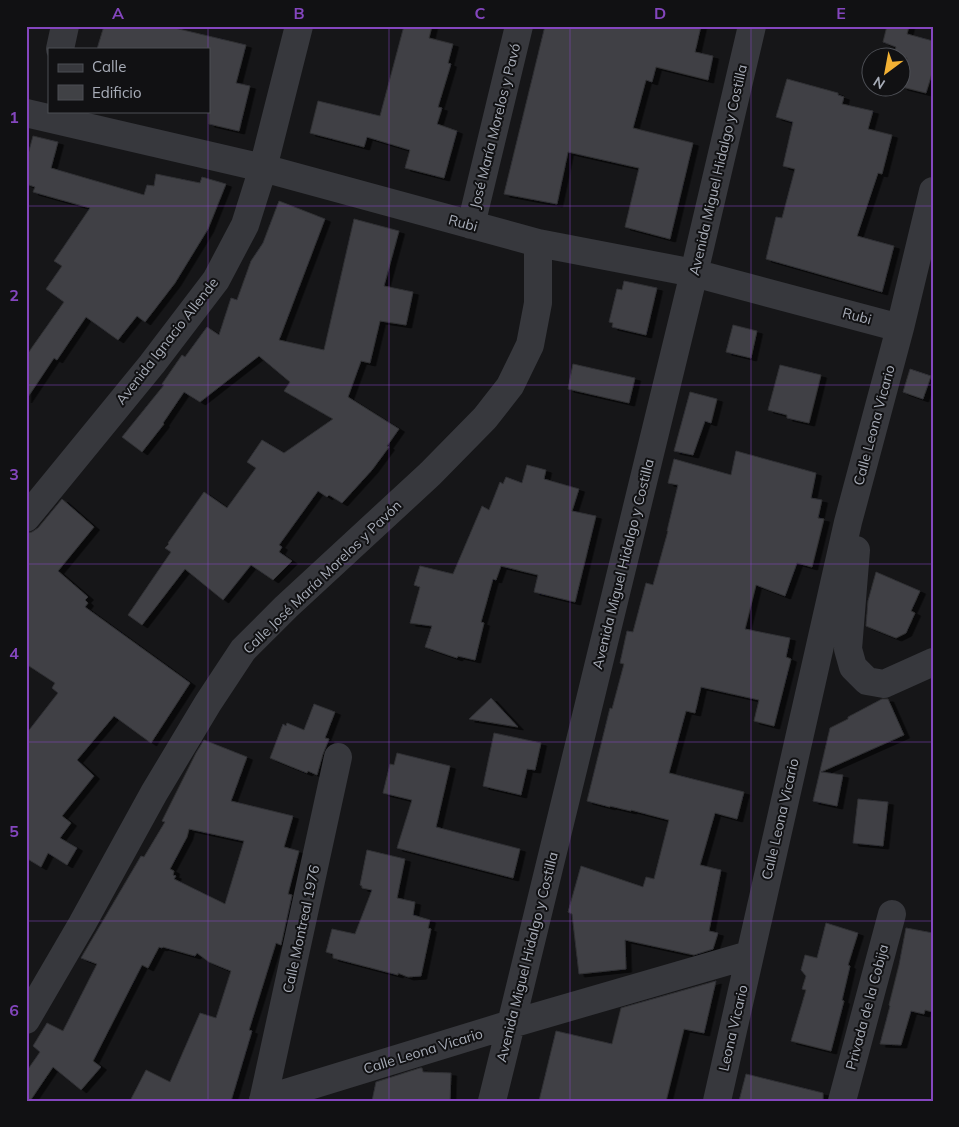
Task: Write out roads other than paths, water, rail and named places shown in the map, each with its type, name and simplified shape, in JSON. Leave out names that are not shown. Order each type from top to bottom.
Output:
[{"type":"street","points":[[60,48],[65,26]]},
{"type":"street","name":"Avenida Ignacio Allende","points":[[26,518],[152,364],[216,280],[245,225],[263,168],[299,26]]},
{"type":"street","name":"José María Morelos y Pavó","points":[[471,225],[519,26]]},
{"type":"street","name":"Avenida Miguel Hidalgo y Costilla","points":[[492,1101],[694,273],[752,26]]},
{"type":"street","name":"Rubi","points":[[51,112],[538,243],[694,273],[900,328]]},
{"type":"street","name":"Calle Leona Vicario","points":[[263,1100],[512,1024],[749,955],[848,522],[900,328],[933,190]]},
{"type":"street","name":"Calle José María Morelos y Pavón","points":[[26,1020],[82,924],[154,793],[208,703],[243,650],[286,607],[430,474],[485,418],[510,386],[530,345],[538,303],[538,243]]},
{"type":"street","points":[[848,522],[856,544],[848,649],[853,666],[866,681],[884,684],[933,662]]},
{"type":"street","name":"Calle Montreal 1976","points":[[263,1100],[338,757]]},
{"type":"street","name":"Privada de la Cobija","points":[[842,1101],[892,914]]},
{"type":"street","name":"Leona Vicario","points":[[717,1101],[749,955]]}]
